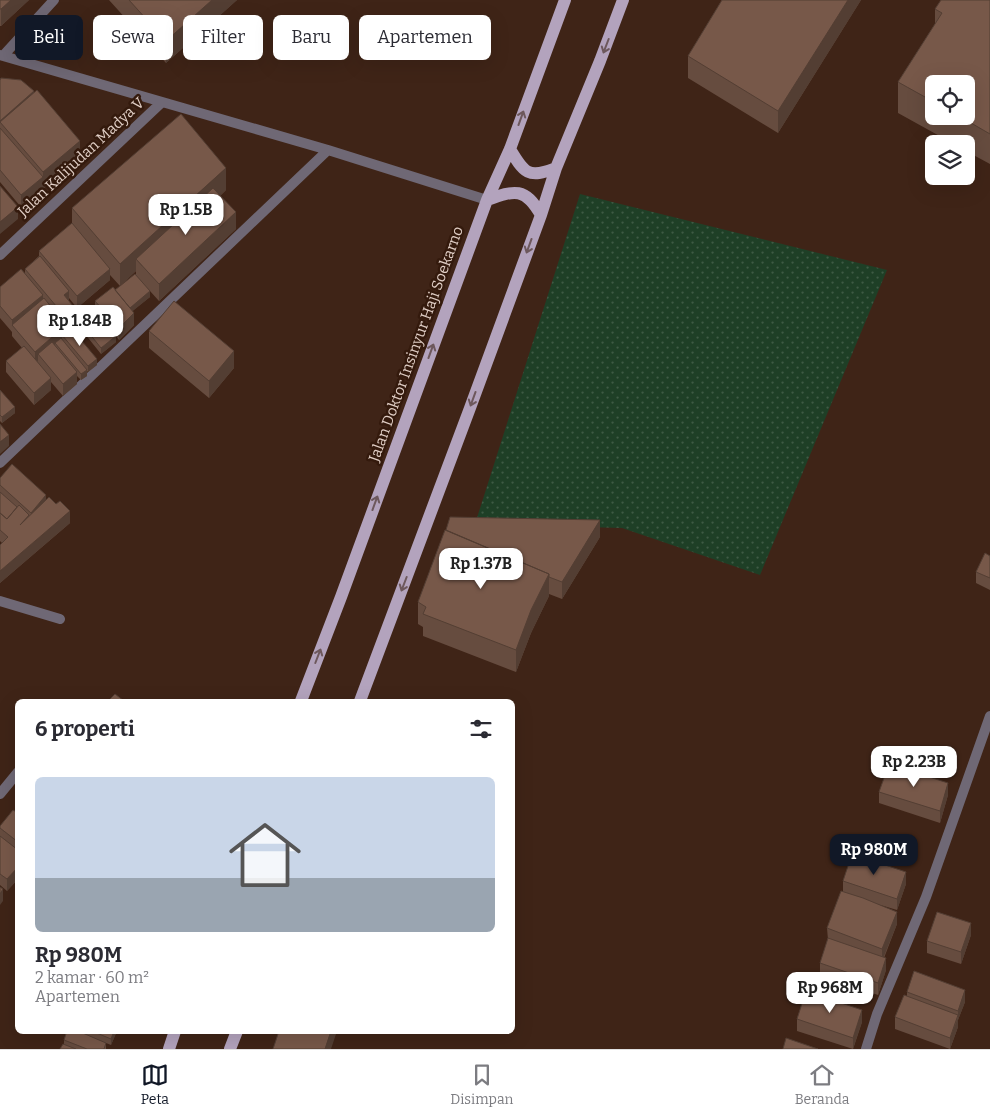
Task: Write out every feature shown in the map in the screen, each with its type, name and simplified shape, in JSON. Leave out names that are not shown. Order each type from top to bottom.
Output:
[{"type":"main road","name":"Jalan Doktor Insinyur Haji Soekarno","points":[[302,699],[487,200],[510,148],[565,0]]},
{"type":"main road","points":[[361,699],[541,215],[556,168],[623,0]]},
{"type":"main road","points":[[510,148],[526,172],[542,174],[556,168]]},
{"type":"main road","points":[[487,200],[508,192],[526,195],[534,202],[541,215]]},
{"type":"main road","points":[[169,1049],[174,1034]]},
{"type":"main road","points":[[230,1049],[236,1034]]},
{"type":"street","points":[[54,0],[2,56],[328,150],[487,200]]},
{"type":"street","name":"Jalan Kalijudan Madya V","points":[[0,255],[161,102]]},
{"type":"street","points":[[0,463],[328,150]]},
{"type":"street","points":[[0,601],[60,619]]},
{"type":"street","points":[[866,1049],[877,1014],[926,897],[990,716]]},
{"type":"street","points":[[0,794],[15,776]]},
{"type":"green space","points":[[580,194],[887,270],[760,575],[622,528],[475,524]]},
{"type":"building","points":[[0,0],[11,0],[0,9]]},
{"type":"building","points":[[129,0],[212,0],[195,15],[183,15],[183,26],[173,35],[173,15],[143,15]]},
{"type":"building","points":[[722,0],[848,0],[778,111],[688,56]]},
{"type":"building","points":[[941,0],[990,0],[990,134],[974,125],[975,75],[925,75],[925,97],[898,82],[942,13],[935,9]]},
{"type":"building","points":[[1,78],[21,80],[34,91],[0,121],[0,80]]},
{"type":"building","points":[[37,90],[80,141],[43,172],[0,122]]},
{"type":"building","points":[[181,114],[226,168],[120,264],[72,208]]},
{"type":"building","points":[[0,128],[43,177],[21,195],[0,170]]},
{"type":"building","points":[[0,186],[18,207],[0,222]]},
{"type":"building","points":[[213,188],[236,212],[159,284],[136,259]]},
{"type":"building","points":[[72,223],[110,269],[77,296],[39,251]]},
{"type":"building","points":[[40,256],[69,291],[64,295],[77,311],[67,319],[25,269]]},
{"type":"building","points":[[21,269],[43,295],[12,320],[0,306],[0,287]]},
{"type":"building","points":[[135,274],[150,291],[130,308],[115,290]]},
{"type":"building","points":[[113,287],[134,313],[119,328],[95,301]]},
{"type":"building","points":[[44,298],[66,325],[35,352],[12,325]]},
{"type":"building","points":[[174,301],[234,351],[209,381],[149,331]]},
{"type":"building","points":[[96,311],[116,336],[101,348],[81,323]]},
{"type":"building","points":[[71,328],[97,359],[88,366],[62,335]]},
{"type":"building","points":[[61,338],[87,370],[81,374],[55,343]]},
{"type":"building","points":[[52,342],[77,372],[63,384],[38,354]]},
{"type":"building","points":[[24,346],[51,378],[34,393],[6,361]]},
{"type":"building","points":[[0,390],[15,407],[2,417],[0,415]]},
{"type":"building","points":[[0,424],[9,435],[0,442]]},
{"type":"building","points":[[12,464],[46,495],[31,513],[0,485],[0,478]]},
{"type":"building","points":[[0,492],[17,507],[7,519],[0,513]]},
{"type":"building","points":[[49,497],[56,504],[60,501],[70,511],[0,571],[0,545],[8,537],[0,530],[0,513],[7,519],[19,505],[29,515],[20,525]]},
{"type":"building","points":[[450,517],[600,520],[562,582],[549,577],[549,574],[446,530]]},
{"type":"building","points":[[445,530],[549,574],[531,610],[516,650],[423,614],[426,607],[418,602]]},
{"type":"building","points":[[985,553],[990,556],[990,578],[976,572]]},
{"type":"building","points":[[115,694],[121,699],[110,699]]},
{"type":"building","points":[[889,764],[948,783],[940,811],[879,792]]},
{"type":"building","points":[[13,810],[15,811],[15,840],[0,826]]},
{"type":"building","points":[[0,836],[15,848],[15,870],[7,879],[0,874]]},
{"type":"building","points":[[852,854],[906,872],[897,899],[843,881]]},
{"type":"building","points":[[841,891],[897,912],[882,949],[827,928]]},
{"type":"building","points":[[937,912],[971,923],[961,952],[927,941]]},
{"type":"building","points":[[828,938],[886,958],[878,983],[820,963]]},
{"type":"building","points":[[914,971],[965,990],[958,1011],[907,992]]},
{"type":"building","points":[[806,991],[862,1010],[853,1038],[797,1019]]},
{"type":"building","points":[[904,995],[958,1015],[950,1038],[895,1017]]},
{"type":"building","points":[[66,1034],[85,1034],[106,1043],[104,1049],[87,1049],[64,1040]]},
{"type":"building","points":[[99,1034],[113,1034],[111,1039]]},
{"type":"building","points":[[278,1034],[330,1034],[325,1049],[273,1049]]},
{"type":"building","points":[[786,1038],[818,1049],[783,1049]]},
{"type":"building","points":[[63,1044],[76,1049],[60,1049]]}]
